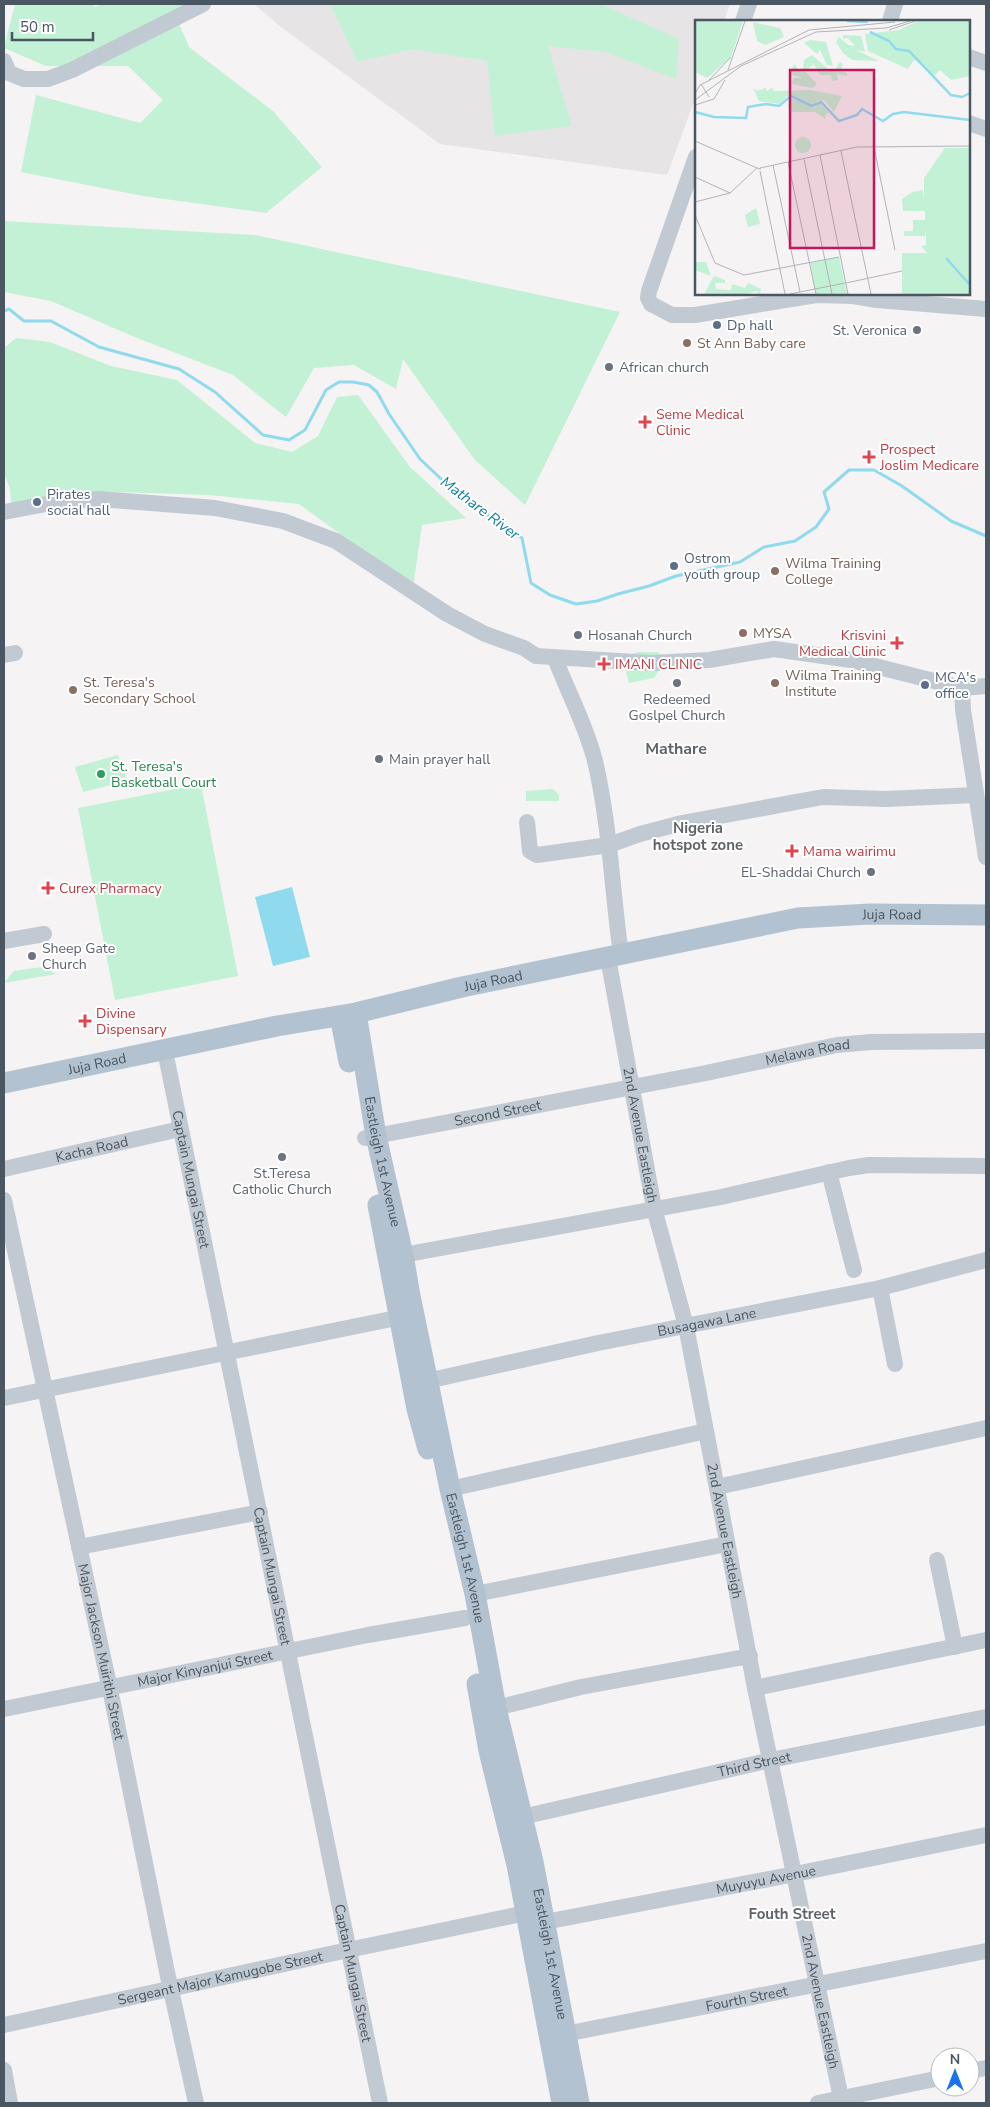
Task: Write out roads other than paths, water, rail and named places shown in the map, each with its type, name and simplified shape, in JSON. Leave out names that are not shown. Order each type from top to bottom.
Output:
[{"type":"main road","name":"Juja Road","points":[[4,1083],[308,1020],[401,1003],[462,987],[798,918],[904,914],[986,915]]},
{"type":"main road","points":[[308,1020],[330,1032],[354,1049],[372,1018],[401,1003]]},
{"type":"main road","name":"Eastleigh 1st Avenue","points":[[348,1014],[406,1315],[428,1381],[450,1489],[475,1594],[496,1708],[522,1817],[562,2103]]},
{"type":"main road","name":"Eastleigh 1st Avenue","points":[[371,1137],[403,1255],[406,1315],[417,1409],[448,1529],[489,1751],[508,1828],[535,1918],[565,2034],[579,2103]]},
{"type":"street","points":[[4,61],[9,73],[24,78],[48,78],[72,70],[203,4]]},
{"type":"street","points":[[743,20],[748,4]]},
{"type":"street","points":[[890,20],[895,4]]},
{"type":"street","points":[[970,57],[986,64]]},
{"type":"street","points":[[970,123],[986,129]]},
{"type":"street","points":[[695,160],[649,291],[648,298],[651,304],[672,315],[695,315],[810,295]]},
{"type":"street","points":[[834,295],[986,309]]},
{"type":"street","points":[[4,512],[62,501],[99,499],[215,508],[283,521],[336,541],[434,606],[485,634],[524,648],[536,656],[652,663],[709,660],[774,649],[851,660],[962,688],[986,686]]},
{"type":"street","name":"2nd Avenue Eastleigh","points":[[556,658],[588,738],[597,771],[609,846],[615,956],[631,1086],[654,1208],[686,1326],[755,1688],[841,2101]]},
{"type":"street","points":[[962,688],[963,710],[986,857]]},
{"type":"street","points":[[527,822],[530,851],[532,854],[537,855],[609,846],[640,834],[682,823],[823,797],[896,798],[976,794]]},
{"type":"street","points":[[4,941],[44,934]]},
{"type":"street","name":"Melawa Road","points":[[631,1086],[706,1073],[837,1045],[871,1042],[986,1040]]},
{"type":"street","name":"Captain Mungai Street","points":[[164,1050],[380,2103]]},
{"type":"street","name":"Second Street","points":[[371,1137],[631,1086]]},
{"type":"street","name":"Kacha Road","points":[[4,1169],[180,1129]]},
{"type":"street","points":[[403,1255],[720,1197],[829,1172],[870,1165],[986,1166]]},
{"type":"street","points":[[829,1172],[854,1270]]},
{"type":"street","name":"Major Jackson Muirithi Street","points":[[4,1200],[110,1689],[170,1988],[196,2103]]},
{"type":"street","name":"Busagawa Lane","points":[[428,1381],[598,1343],[880,1288],[958,1269],[986,1260]]},
{"type":"street","points":[[880,1288],[895,1364]]},
{"type":"street","points":[[4,1398],[406,1315]]},
{"type":"street","points":[[717,1487],[986,1428]]},
{"type":"street","points":[[450,1489],[706,1431]]},
{"type":"street","points":[[79,1547],[260,1512]]},
{"type":"street","points":[[475,1594],[727,1544]]},
{"type":"street","points":[[937,1560],[955,1647]]},
{"type":"street","name":"Major Kinyanjui Street","points":[[4,1709],[289,1653],[368,1635],[465,1618]]},
{"type":"street","points":[[755,1688],[986,1640]]},
{"type":"street","points":[[496,1708],[616,1680],[750,1656]]},
{"type":"street","name":"Third Street","points":[[522,1817],[771,1760],[986,1717]]},
{"type":"street","name":"Muyuyu Avenue","points":[[535,1918],[795,1874],[986,1835]]},
{"type":"street","name":"Sergeant Major Kamugobe Street","points":[[4,2025],[348,1950],[535,1918]]},
{"type":"street","name":"Fourth Street","points":[[565,2034],[986,1951]]},
{"type":"street","points":[[4,2070],[10,2103]]},
{"type":"street","points":[[818,2103],[841,2101],[930,2080]]},
{"type":"water","points":[[292,887],[310,957],[273,966],[255,897]]},
{"type":"waterway","name":"Mathare River","points":[[4,311],[9,309],[24,321],[51,321],[99,347],[179,369],[215,392],[263,435],[289,440],[305,430],[326,390],[339,382],[369,385],[377,392],[389,414],[420,459],[458,495],[522,538],[531,583],[550,595],[576,604],[597,601],[676,576],[740,562],[764,547],[795,541],[816,527],[829,509],[824,492],[849,470],[874,470],[902,486],[951,521],[986,536]]},
{"type":"place","name":"Dp hall","points":[[717,325]]},
{"type":"place","name":"St. Veronica","points":[[917,330]]},
{"type":"place","name":"St Ann Baby care","points":[[687,343]]},
{"type":"place","name":"African church","points":[[609,367]]},
{"type":"place","name":"Seme Medical Clinic","points":[[645,422]]},
{"type":"place","name":"Prospect Joslim Medicare","points":[[869,457]]},
{"type":"place","name":"Pirates social hall","points":[[37,502]]},
{"type":"place","name":"Ostrom youth group","points":[[674,566]]},
{"type":"place","name":"Wilma Training College","points":[[775,571]]},
{"type":"place","name":"MYSA","points":[[743,633]]},
{"type":"place","name":"Hosanah Church","points":[[578,635]]},
{"type":"place","name":"Krisvini Medical Clinic","points":[[897,643]]},
{"type":"place","name":"IMANI CLINIC","points":[[604,664]]},
{"type":"place","name":"Redeemed Goslpel Church","points":[[677,683]]},
{"type":"place","name":"Wilma Training Institute","points":[[775,683]]},
{"type":"place","name":"MCA's office","points":[[925,685]]},
{"type":"place","name":"St. Teresa's Secondary School","points":[[73,690]]},
{"type":"place","name":"Main prayer hall","points":[[379,759]]},
{"type":"place","name":"St. Teresa's Basketball Court","points":[[101,774]]},
{"type":"place","name":"Mama wairimu","points":[[792,851]]},
{"type":"place","name":"EL-Shaddai Church","points":[[871,872]]},
{"type":"place","name":"Curex Pharmacy","points":[[48,888]]},
{"type":"place","name":"Sheep Gate Church","points":[[32,956]]},
{"type":"place","name":"Divine Dispensary","points":[[85,1021]]},
{"type":"place","name":"St.Teresa Catholic Church","points":[[282,1157]]},
{"type":"district","name":"Mathare","points":[[676,749]]},
{"type":"district","name":"Nigeria hotspot zone","points":[[698,836]]},
{"type":"district","name":"Fouth Street","points":[[792,1914]]}]
